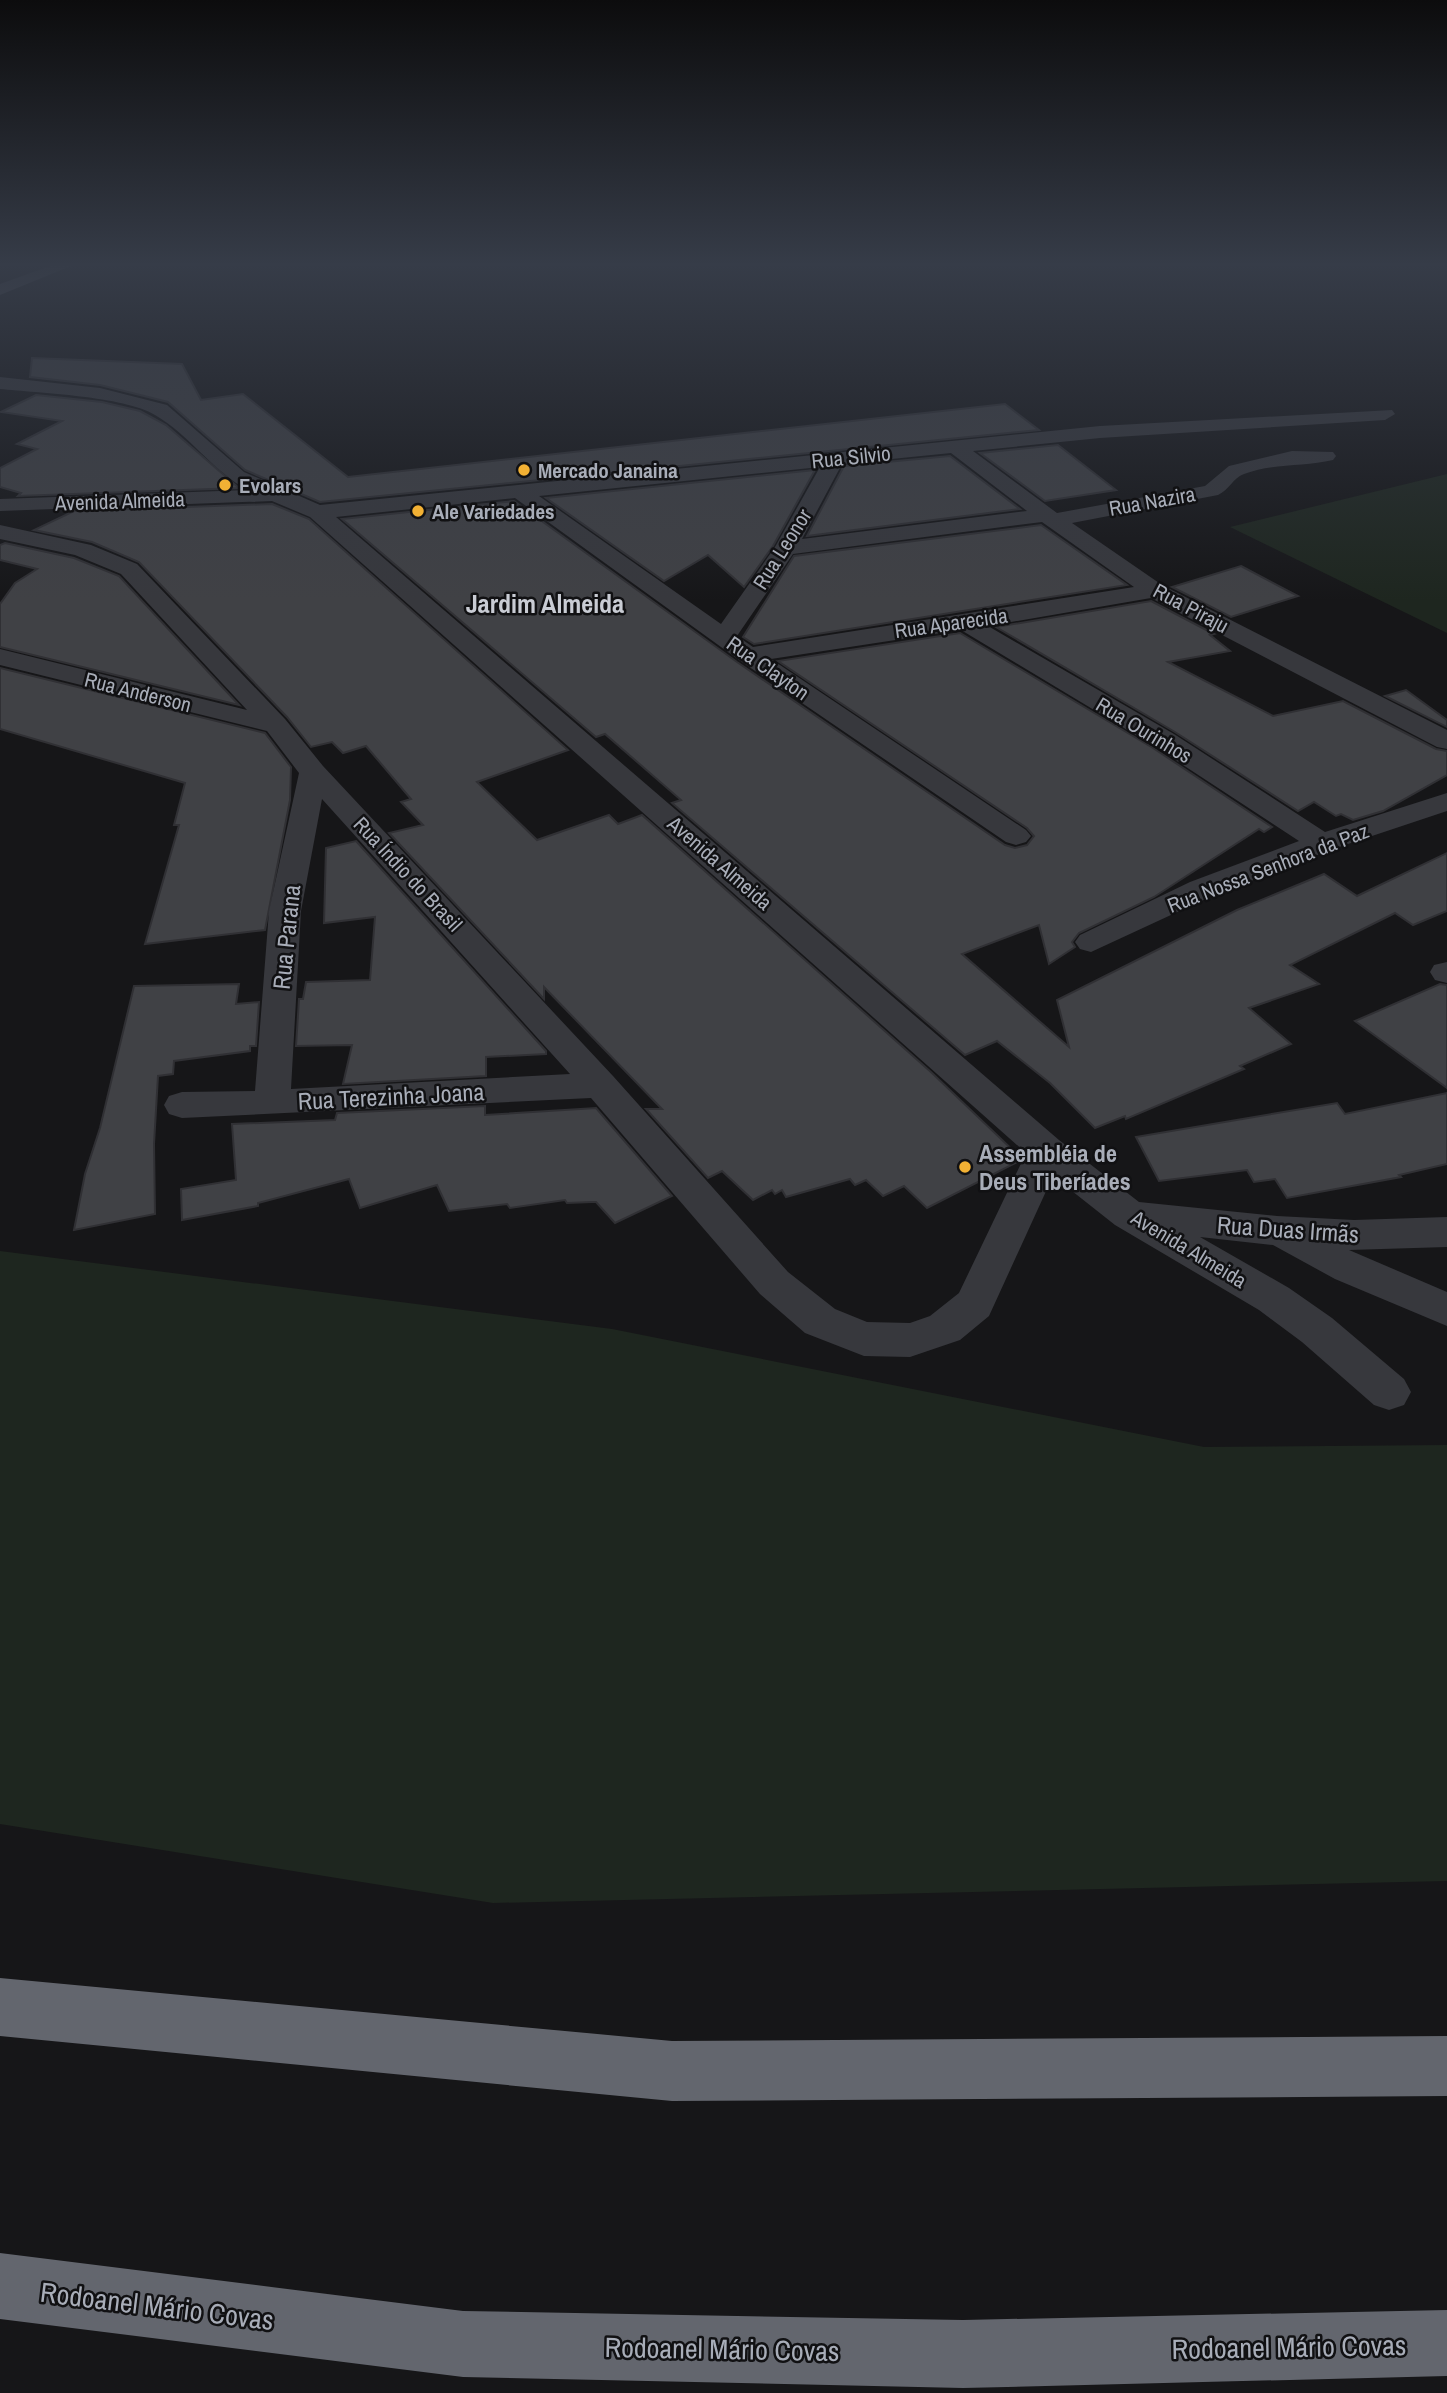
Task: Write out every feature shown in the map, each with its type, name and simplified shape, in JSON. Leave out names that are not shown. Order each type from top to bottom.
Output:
[{"type":"highway","points":[[0,2007],[672,2071],[1447,2066]]},
{"type":"highway","name":"Rodoanel Mário Covas","points":[[0,2286],[463,2344],[963,2354],[1447,2343]]},
{"type":"street","points":[[5,392],[38,387],[100,394],[160,409],[177,421],[237,476],[275,495]]},
{"type":"street","name":"Rua Silvio","points":[[318,512],[523,494],[835,458],[1101,432],[1385,414]]},
{"type":"street","name":"Rua Piraju","points":[[954,446],[1049,517],[1154,590],[1447,741]]},
{"type":"street","name":"Rua Nazira","points":[[786,548],[1049,517],[1192,495],[1221,486],[1229,474],[1236,470],[1292,457],[1326,456]]},
{"type":"street","name":"Rua Leonor","points":[[724,637],[786,548],[835,458]]},
{"type":"street","name":"Rua Clayton","points":[[523,494],[748,655],[1016,836]]},
{"type":"street","name":"Avenida Almeida","points":[[0,505],[275,495],[318,512],[1046,1150],[1129,1215],[1274,1299],[1317,1331],[1389,1392]]},
{"type":"street","name":"Rua Índio do Brasil","points":[[0,532],[104,557],[129,569],[276,725],[313,772],[600,1085],[774,1283],[820,1321],[864,1339],[910,1340],[945,1328],[974,1304],[1046,1150]]},
{"type":"street","name":"Rua Aparecida","points":[[748,655],[1154,590]]},
{"type":"street","name":"Rua Ourinhos","points":[[963,621],[1164,740],[1322,843]]},
{"type":"street","name":"Rua Anderson","points":[[0,657],[276,725]]},
{"type":"street","name":"Rua Parana","points":[[272,1103],[285,911],[313,772]]},
{"type":"street","name":"Rua Nossa Senhora da Paz","points":[[1091,942],[1201,889],[1322,843],[1447,802]]},
{"type":"street","name":"Rua Terezinha Joana","points":[[182,1105],[272,1103],[600,1085]]},
{"type":"street","name":"Rua Duas Irmãs","points":[[1129,1215],[1277,1231],[1353,1235],[1447,1232]]},
{"type":"street","points":[[1277,1231],[1349,1268],[1447,1310]]},
{"type":"shaded area","points":[[1447,474],[1447,633],[1230,527]]},
{"type":"shaded area","points":[[0,1251],[612,1329],[1204,1447],[1447,1445],[1447,1881],[493,1903],[0,1824]]},
{"type":"building","points":[[36,378],[189,378],[201,400],[243,394],[348,477],[1005,404],[1039,430],[320,502],[245,470],[168,402],[100,385]]},
{"type":"building","points":[[36,395],[102,402],[140,411],[166,425],[239,488],[18,496],[21,493],[0,487],[0,468],[37,449],[17,444],[62,421],[1,412]]},
{"type":"building","points":[[1058,445],[1116,490],[1045,501],[980,453]]},
{"type":"building","points":[[950,456],[1020,509],[807,536],[844,466]]},
{"type":"building","points":[[815,470],[773,546],[744,587],[708,555],[664,581],[546,498]]},
{"type":"building","points":[[514,501],[737,662],[1005,845],[1015,848],[1027,845],[1034,836],[1027,828],[778,661],[960,633],[1153,748],[1272,827],[1264,832],[1259,829],[1154,897],[1079,933],[1072,942],[1075,947],[1049,964],[1039,925],[962,954],[1069,1047],[1057,1000],[1237,910],[1324,874],[1357,896],[1447,853],[1447,911],[1413,925],[1395,913],[1290,965],[1319,984],[1249,1008],[1291,1044],[1240,1066],[1244,1069],[1126,1119],[1125,1116],[1095,1128],[1050,1083],[997,1041],[965,1055],[672,803],[681,800],[605,734],[596,737],[342,519]]},
{"type":"building","points":[[272,504],[309,519],[568,750],[477,782],[537,840],[609,815],[618,824],[642,815],[932,1073],[1021,1158],[1019,1161],[927,1208],[904,1186],[883,1196],[866,1180],[855,1185],[850,1179],[786,1197],[782,1190],[775,1194],[772,1190],[753,1200],[722,1171],[708,1178],[646,1109],[662,1109],[544,987],[544,999],[389,833],[423,825],[401,802],[411,799],[366,746],[343,753],[332,742],[311,747],[287,717],[139,562],[92,542],[34,530],[74,511]]},
{"type":"building","points":[[1041,525],[1127,585],[754,644],[743,637],[794,556]]},
{"type":"building","points":[[5,543],[74,558],[119,576],[239,705],[0,647],[0,604],[15,583],[37,569],[0,560],[0,545]]},
{"type":"building","points":[[1241,566],[1298,596],[1231,617],[1172,587]]},
{"type":"building","points":[[1151,601],[1214,634],[1210,635],[1230,651],[1168,662],[1273,716],[1343,701],[1436,749],[1447,751],[1447,775],[1383,811],[1353,820],[1341,814],[1336,816],[1314,802],[1298,811],[1175,732],[996,627]]},
{"type":"building","points":[[0,668],[265,733],[291,767],[290,800],[265,930],[145,944],[179,825],[174,825],[185,783],[0,729]]},
{"type":"building","points":[[1406,690],[1447,720],[1447,727],[1385,696]]},
{"type":"building","points":[[356,841],[546,1054],[486,1057],[486,1076],[343,1084],[352,1045],[296,1046],[299,999],[303,999],[306,982],[370,980],[375,917],[324,923],[326,848]]},
{"type":"building","points":[[239,984],[236,1004],[259,1002],[256,1046],[250,1046],[250,1051],[174,1061],[173,1074],[158,1076],[154,1144],[155,1214],[74,1230],[85,1174],[100,1128],[134,986]]},
{"type":"building","points":[[1440,984],[1447,985],[1447,1088],[1355,1021]]},
{"type":"building","points":[[1447,1093],[1447,1164],[1399,1175],[1401,1177],[1287,1198],[1275,1179],[1254,1182],[1247,1170],[1159,1181],[1136,1137],[1337,1103],[1345,1114]]},
{"type":"building","points":[[485,1106],[485,1115],[596,1108],[672,1196],[615,1223],[596,1202],[567,1203],[565,1200],[510,1208],[507,1204],[449,1211],[437,1185],[360,1208],[349,1179],[258,1203],[258,1206],[182,1220],[181,1189],[236,1180],[232,1124],[335,1120],[337,1113]]},
{"type":"place","name":"Mercado Janaina","points":[[524,470]]},
{"type":"place","name":"Evolars","points":[[225,485]]},
{"type":"place","name":"Ale Variedades","points":[[418,511]]},
{"type":"place","name":"Assembléia de Deus Tiberíades","points":[[965,1167]]},
{"type":"district","name":"Jardim Almeida","points":[[545,603]]}]
